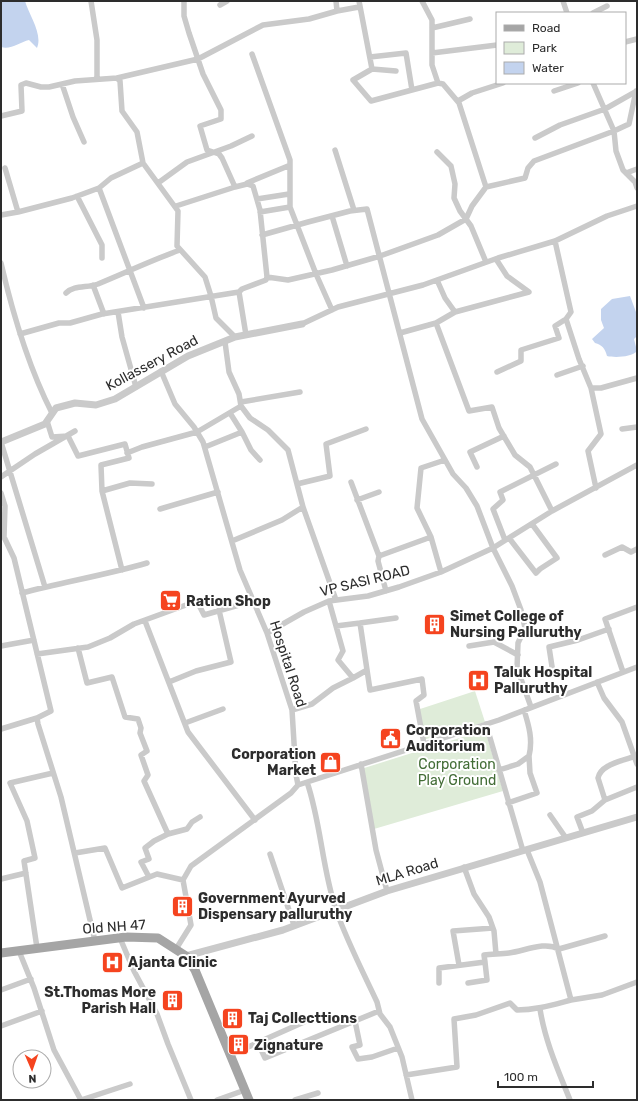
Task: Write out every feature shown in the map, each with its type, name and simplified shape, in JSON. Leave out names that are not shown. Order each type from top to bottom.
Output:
[{"type":"main road","name":"Old NH 47","points":[[1,953],[120,938],[158,938],[186,956],[204,990],[249,1100]]},
{"type":"street","points":[[91,1],[97,40],[97,80]]},
{"type":"street","points":[[184,1],[184,16],[203,74],[221,110],[220,119],[200,126],[208,150],[219,154],[222,158],[235,187]]},
{"type":"street","points":[[220,5],[227,1]]},
{"type":"street","points":[[336,1],[337,11]]},
{"type":"street","points":[[422,1],[432,20],[432,65],[438,83]]},
{"type":"street","points":[[563,1],[567,12]]},
{"type":"street","points":[[1,116],[22,111],[20,85],[26,83],[41,87],[117,78],[198,59],[263,25],[309,19],[359,4],[372,69]]},
{"type":"street","points":[[595,12],[607,6]]},
{"type":"street","points":[[432,28],[470,19]]},
{"type":"street","points":[[626,42],[637,39]]},
{"type":"street","points":[[432,53],[496,45]]},
{"type":"street","points":[[370,56],[406,53],[412,90]]},
{"type":"street","points":[[252,54],[290,160],[288,166],[290,207],[316,274],[332,310]]},
{"type":"street","points":[[396,71],[372,69],[354,80],[371,102],[438,83],[443,84],[458,101],[486,187]]},
{"type":"street","points":[[117,78],[120,84],[122,111],[137,132],[143,163],[176,206],[179,217],[177,242],[180,250],[200,269],[205,276],[216,318],[235,337]]},
{"type":"street","points":[[62,84],[73,117],[84,142]]},
{"type":"street","points":[[458,101],[472,93],[503,84]]},
{"type":"street","points":[[554,91],[575,84]]},
{"type":"street","points":[[593,84],[614,131],[616,151],[626,173],[635,182],[637,188]]},
{"type":"street","points":[[535,138],[560,125],[605,108],[637,91]]},
{"type":"street","points":[[267,277],[288,280],[316,274],[380,256],[438,235],[466,219],[472,206],[486,187],[524,178],[528,168],[534,161],[629,124],[637,91]]},
{"type":"street","points":[[158,183],[187,162],[252,136]]},
{"type":"street","points":[[335,150],[354,210]]},
{"type":"street","points":[[438,152],[451,166],[455,184],[454,198],[460,211],[466,219],[486,262]]},
{"type":"street","points":[[1,215],[18,212],[77,196],[99,188],[111,178],[143,163]]},
{"type":"street","points":[[176,206],[247,184],[288,166]]},
{"type":"street","points":[[5,168],[18,212]]},
{"type":"street","points":[[626,173],[637,170]]},
{"type":"street","points":[[20,334],[59,323],[70,323],[104,314],[239,292],[242,289],[266,280],[267,277],[258,199],[255,188],[247,184]]},
{"type":"street","points":[[99,188],[144,308]]},
{"type":"street","points":[[258,199],[289,194]]},
{"type":"street","points":[[77,196],[102,245],[102,258]]},
{"type":"street","points":[[302,324],[332,310],[437,280],[496,258],[555,241],[602,218],[637,206]]},
{"type":"street","points":[[260,212],[290,207]]},
{"type":"street","points":[[262,236],[354,210],[367,209],[422,419],[453,474],[466,488],[477,506],[493,548],[512,586],[521,610],[525,628],[518,643],[517,668],[531,707]]},
{"type":"street","points":[[332,216],[347,266]]},
{"type":"street","points":[[497,372],[521,362],[521,350],[559,338],[555,326],[566,319],[571,312],[555,241]]},
{"type":"street","points":[[66,293],[84,286],[93,285],[180,250]]},
{"type":"street","points":[[400,333],[436,323],[455,312],[529,292],[507,276],[496,258]]},
{"type":"street","points":[[1,262],[10,303],[31,367],[52,413],[46,424],[1,442],[45,587]]},
{"type":"street","points":[[437,280],[445,298],[455,312]]},
{"type":"street","points":[[93,285],[104,314]]},
{"type":"street","points":[[239,292],[246,335]]},
{"type":"street","points":[[118,312],[122,337],[136,387]]},
{"type":"street","points":[[566,319],[591,388],[601,434],[588,451],[596,488]]},
{"type":"street","points":[[436,323],[469,411],[492,408],[499,428],[515,455],[530,467],[552,512]]},
{"type":"street","name":"Kollassery Road","points":[[52,413],[56,408],[75,403],[96,405],[115,399],[188,356],[235,337],[302,324]]},
{"type":"street","points":[[225,342],[228,372],[239,394],[241,404],[250,418],[268,430],[288,450],[303,507],[336,600]]},
{"type":"street","points":[[557,375],[583,366]]},
{"type":"street","name":"Hospital Road","points":[[162,371],[175,404],[197,432],[205,447],[240,570],[267,633],[292,710],[298,785]]},
{"type":"street","points":[[591,388],[602,388],[637,378]]},
{"type":"street","points":[[127,453],[142,447],[197,432],[230,413],[241,404],[300,392]]},
{"type":"street","points":[[230,413],[252,450],[260,460]]},
{"type":"street","points":[[47,421],[52,437],[68,436]]},
{"type":"street","points":[[622,429],[637,427]]},
{"type":"street","points":[[297,484],[330,476],[326,444],[366,429]]},
{"type":"street","points":[[1,477],[35,454],[75,431]]},
{"type":"street","points":[[205,447],[242,432]]},
{"type":"street","points":[[68,436],[78,456],[125,444],[129,458],[101,465],[102,491],[122,570]]},
{"type":"street","points":[[477,467],[470,452],[504,436]]},
{"type":"street","points":[[440,572],[431,537],[417,508],[421,468],[445,460]]},
{"type":"street","points":[[532,524],[557,558],[536,573],[507,539],[493,509],[503,500],[500,492],[533,474],[556,464]]},
{"type":"street","name":"VP SASI ROAD","points":[[267,633],[304,612],[328,601],[368,596],[440,572],[493,548],[552,512],[636,467]]},
{"type":"street","points":[[351,482],[379,556],[378,561],[386,591]]},
{"type":"street","points":[[102,491],[130,483],[152,484]]},
{"type":"street","points":[[160,509],[218,492]]},
{"type":"street","points":[[357,500],[379,492]]},
{"type":"street","points":[[1,494],[5,506],[4,537],[14,558],[51,711],[37,718],[1,729]]},
{"type":"street","points":[[232,541],[282,520],[303,507]]},
{"type":"street","points":[[379,556],[431,537]]},
{"type":"street","points":[[604,555],[622,547],[631,552],[637,549]]},
{"type":"street","points":[[22,593],[147,563]]},
{"type":"street","points":[[37,654],[88,647],[145,620],[197,601],[204,615],[253,601]]},
{"type":"street","points":[[328,601],[343,651],[338,660],[353,678]]},
{"type":"street","points":[[624,672],[605,620],[637,607]]},
{"type":"street","points":[[169,682],[196,671],[231,662],[219,610]]},
{"type":"street","points":[[336,626],[396,618]]},
{"type":"street","points":[[145,620],[188,732],[255,820]]},
{"type":"street","points":[[360,623],[370,690],[422,679],[424,695],[416,701],[424,744]]},
{"type":"street","points":[[553,673],[549,647],[578,640],[609,629]]},
{"type":"street","points":[[1,646],[34,640]]},
{"type":"street","points":[[469,646],[494,642],[518,656]]},
{"type":"street","points":[[78,648],[87,683],[112,677],[125,717],[138,719],[141,728],[140,732],[147,751],[141,755],[148,775],[144,781],[168,834]]},
{"type":"street","points":[[176,949],[191,925],[183,880],[191,866],[291,793],[298,785],[486,724],[637,667]]},
{"type":"street","points":[[292,710],[312,704],[333,688],[367,670]]},
{"type":"street","points":[[597,682],[604,698],[622,722],[637,764]]},
{"type":"street","points":[[185,724],[223,709]]},
{"type":"street","points":[[508,803],[537,793],[530,773],[529,756],[531,747],[529,727],[524,710]]},
{"type":"street","points":[[37,718],[75,852],[95,941]]},
{"type":"street","points":[[486,724],[508,803],[525,851],[540,882],[559,949],[570,1000]]},
{"type":"street","points":[[499,770],[518,764],[529,756]]},
{"type":"street","points":[[605,800],[598,778],[599,774],[604,769],[635,756]]},
{"type":"street","points":[[361,764],[376,850],[387,891]]},
{"type":"street","points":[[37,948],[24,861],[35,858],[27,821],[10,783],[53,773]]},
{"type":"street","points":[[307,782],[314,802],[319,840],[336,910],[379,1011],[390,1027],[398,1048],[412,1100]]},
{"type":"street","points":[[583,833],[577,818],[592,811],[605,800],[637,787]]},
{"type":"street","points":[[550,815],[566,838]]},
{"type":"street","points":[[149,877],[140,862],[149,860],[145,848],[154,841],[168,834],[187,829],[192,822],[200,817]]},
{"type":"street","name":"MLA Road","points":[[186,956],[294,926],[387,891],[637,817]]},
{"type":"street","points":[[75,852],[105,848],[122,888],[157,874],[183,880]]},
{"type":"street","points":[[270,854],[294,926]]},
{"type":"street","points":[[464,868],[474,894],[489,917],[493,928],[496,954]]},
{"type":"street","points":[[1,879],[26,873]]},
{"type":"street","points":[[459,965],[453,931],[493,928]]},
{"type":"street","points":[[468,983],[487,980],[484,955],[510,953],[535,947],[553,946],[559,949],[605,936]]},
{"type":"street","points":[[120,938],[134,971],[157,1014],[192,1100]]},
{"type":"street","points":[[19,951],[31,979],[54,1050],[81,1100],[130,1084]]},
{"type":"street","points":[[439,983],[439,968],[485,962]]},
{"type":"street","points":[[1,990],[31,979]]},
{"type":"street","points":[[406,1075],[457,1067],[454,1019],[476,1015],[510,1003],[517,1010],[540,1009],[570,1000],[602,994],[637,982]]},
{"type":"street","points":[[540,1009],[543,1028],[570,1100]]},
{"type":"street","points":[[1,1026],[42,1011]]},
{"type":"street","points":[[258,1043],[265,1058],[379,1011]]},
{"type":"street","points":[[355,1021],[356,1032],[360,1045],[352,1047],[358,1059],[372,1057],[398,1048]]},
{"type":"street","points":[[230,1055],[304,1022]]},
{"type":"street","points":[[217,1100],[245,1090]]},
{"type":"street","points":[[295,1100],[318,1093]]},
{"type":"green space","points":[[475,691],[485,722],[423,740],[417,710]]},
{"type":"green space","name":"Corporation Play Ground","points":[[485,730],[503,791],[374,829],[361,769]]},
{"type":"water","points":[[1,1],[25,1],[37,31],[37,48],[29,40],[12,47],[1,47]]},
{"type":"water","points":[[630,296],[636,312],[637,336],[634,339],[637,351],[631,355],[614,357],[607,356],[603,347],[595,343],[592,339],[604,328],[601,320],[601,309],[612,299]]},
{"type":"place","name":"Ration Shop","points":[[171,601]]},
{"type":"place","name":"Simet College of Nursing Palluruthy","points":[[435,624]]},
{"type":"place","name":"Taluk Hospital Palluruthy","points":[[479,680]]},
{"type":"place","name":"Corporation Auditorium","points":[[390,738]]},
{"type":"place","name":"Corporation Market","points":[[331,762]]},
{"type":"place","name":"Government Ayurved Dispensary palluruthy","points":[[182,906]]},
{"type":"place","name":"Ajanta Clinic","points":[[112,962]]},
{"type":"place","name":"St.Thomas More Parish Hall","points":[[172,1000]]},
{"type":"place","name":"Taj Collecttions","points":[[232,1018]]},
{"type":"place","name":"Zignature","points":[[239,1045]]}]
